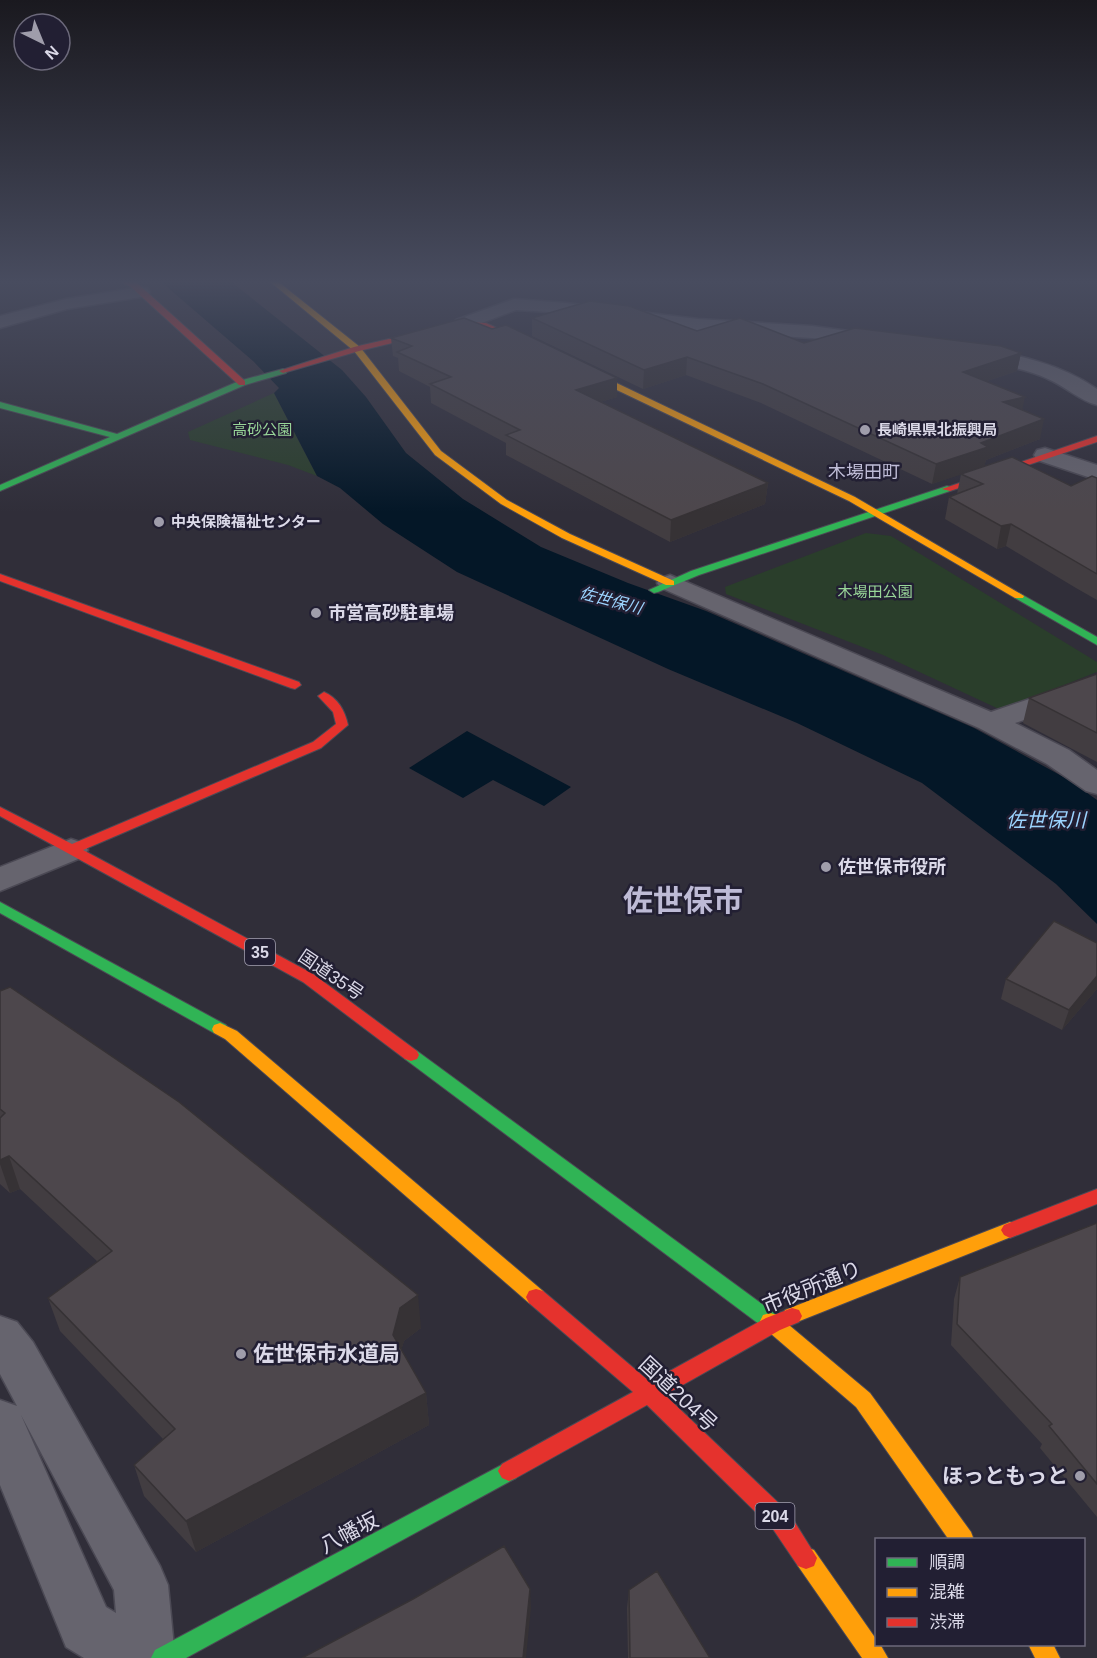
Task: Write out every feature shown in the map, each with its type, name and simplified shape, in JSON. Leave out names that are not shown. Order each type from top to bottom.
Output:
[{"type":"main road","points":[[214,357],[242,383]]},
{"type":"main road","points":[[0,488],[242,383],[330,357]]},
{"type":"main road","points":[[364,357],[438,453],[504,502],[662,586],[1045,454],[1097,439]]},
{"type":"main road","points":[[565,362],[852,499],[1097,642]]},
{"type":"main road","points":[[0,405],[119,437]]},
{"type":"main road","points":[[0,577],[295,684]]},
{"type":"main road","points":[[71,849],[317,745],[342,725],[339,711],[324,696]]},
{"type":"main road","name":"国道35号","points":[[0,812],[308,978],[773,1324]]},
{"type":"main road","name":"国道204号","points":[[0,907],[231,1035],[416,1193],[650,1394],[781,1521],[876,1658]]},
{"type":"main road","name":"市役所通り","points":[[556,1444],[773,1324],[1097,1196]]},
{"type":"main road","points":[[773,1324],[862,1400],[962,1538]]},
{"type":"main road","name":"八幡坂","points":[[162,1658],[556,1444]]},
{"type":"street","points":[[1001,357],[1086,390],[1097,399]]},
{"type":"street","points":[[1045,454],[1097,473]]},
{"type":"street","points":[[662,586],[990,722],[1058,757],[1097,784]]},
{"type":"street","points":[[990,722],[1097,685]]},
{"type":"street","points":[[0,880],[71,849]]},
{"type":"street","points":[[0,1337],[16,1357],[141,1585],[147,1658]]},
{"type":"street","points":[[0,1423],[86,1627],[136,1658]]},
{"type":"green space","name":"高砂公園","points":[[274,393],[317,476],[288,465],[190,440],[188,432]]},
{"type":"green space","name":"木場田公園","points":[[866,533],[891,536],[1097,662],[1097,672],[1001,710],[883,655],[726,594],[725,587]]},
{"type":"water","name":"佐世保川","points":[[249,357],[326,357],[342,370],[366,397],[406,453],[463,499],[541,547],[628,583],[706,611],[974,728],[1069,780],[1097,800],[1097,924],[1056,884],[922,783],[797,723],[668,669],[457,572],[383,524],[340,488],[317,476],[274,393],[279,388]]},
{"type":"water","points":[[467,731],[571,787],[544,806],[493,780],[463,798],[409,768]]},
{"type":"building","points":[[409,357],[574,357],[617,378],[576,390],[768,483],[671,520],[506,435],[520,430],[430,384],[451,377]]},
{"type":"building","points":[[617,357],[686,357],[644,370]]},
{"type":"building","points":[[688,357],[1008,357],[963,372],[1025,397],[1003,402],[1044,419],[981,443],[988,447],[936,464],[763,384]]},
{"type":"building","points":[[1012,457],[1071,486],[1092,476],[1097,478],[1097,574],[1011,524],[1001,526],[949,497],[983,484],[961,474]]},
{"type":"building","points":[[1097,674],[1097,733],[1029,698]]},
{"type":"building","points":[[1054,921],[1097,943],[1097,976],[1069,1010],[1006,979]]},
{"type":"building","name":"佐世保市水道局","points":[[10,987],[179,1102],[418,1295],[400,1308],[393,1335],[426,1393],[186,1521],[134,1465],[175,1429],[48,1298],[112,1251],[9,1156],[0,1160],[0,1118],[5,1113],[0,1109],[0,991]]},
{"type":"building","points":[[1097,1223],[1097,1484],[1049,1426],[1052,1424],[957,1324],[960,1277]]},
{"type":"building","points":[[504,1546],[530,1589],[523,1658],[302,1658],[413,1599]]},
{"type":"building","points":[[657,1571],[710,1658],[630,1658],[629,1590]]},
{"type":"traffic: fast","points":[[0,488],[242,383],[283,371]]},
{"type":"traffic: fast","points":[[0,405],[119,437]]},
{"type":"traffic: fast","points":[[654,590],[695,573],[947,489]]},
{"type":"traffic: fast","points":[[1019,596],[1097,642]]},
{"type":"traffic: fast","points":[[0,907],[220,1029]]},
{"type":"traffic: fast","points":[[411,1055],[770,1321]]},
{"type":"traffic: fast","points":[[163,1658],[509,1471]]},
{"type":"traffic: slow","points":[[364,357],[438,453],[504,502],[566,536],[670,583]]},
{"type":"traffic: slow","points":[[578,368],[852,499],[1019,596]]},
{"type":"traffic: slow","points":[[220,1029],[231,1035],[536,1297]]},
{"type":"traffic: slow","points":[[792,1316],[1010,1230]]},
{"type":"traffic: slow","points":[[770,1321],[863,1400],[962,1538]]},
{"type":"traffic: slow","points":[[806,1558],[876,1658]]},
{"type":"traffic: slow","points":[[1040,1646],[1048,1658]]},
{"type":"traffic: jam","points":[[214,357],[242,383]]},
{"type":"traffic: jam","points":[[283,371],[329,357]]},
{"type":"traffic: jam","points":[[947,489],[1097,439]]},
{"type":"traffic: jam","points":[[0,577],[295,685]]},
{"type":"traffic: jam","points":[[71,850],[317,745],[342,725],[339,711],[324,696]]},
{"type":"traffic: jam","points":[[0,811],[308,978],[411,1055]]},
{"type":"traffic: jam","points":[[1010,1230],[1097,1196]]},
{"type":"traffic: jam","points":[[536,1297],[650,1394],[781,1521],[806,1558]]},
{"type":"traffic: jam","points":[[509,1471],[773,1324],[792,1316]]},
{"type":"place","name":"長崎県県北振興局","points":[[865,430]]},
{"type":"place","name":"中央保険福祉センター","points":[[159,522]]},
{"type":"place","name":"市営高砂駐車場","points":[[316,613]]},
{"type":"place","name":"佐世保市役所","points":[[826,867]]},
{"type":"place","name":"佐世保市水道局","points":[[241,1354]]},
{"type":"place","name":"ほっともっと","points":[[1080,1476]]},
{"type":"district","name":"木場田町","points":[[864,472]]},
{"type":"district","name":"佐世保市","points":[[683,901]]}]
